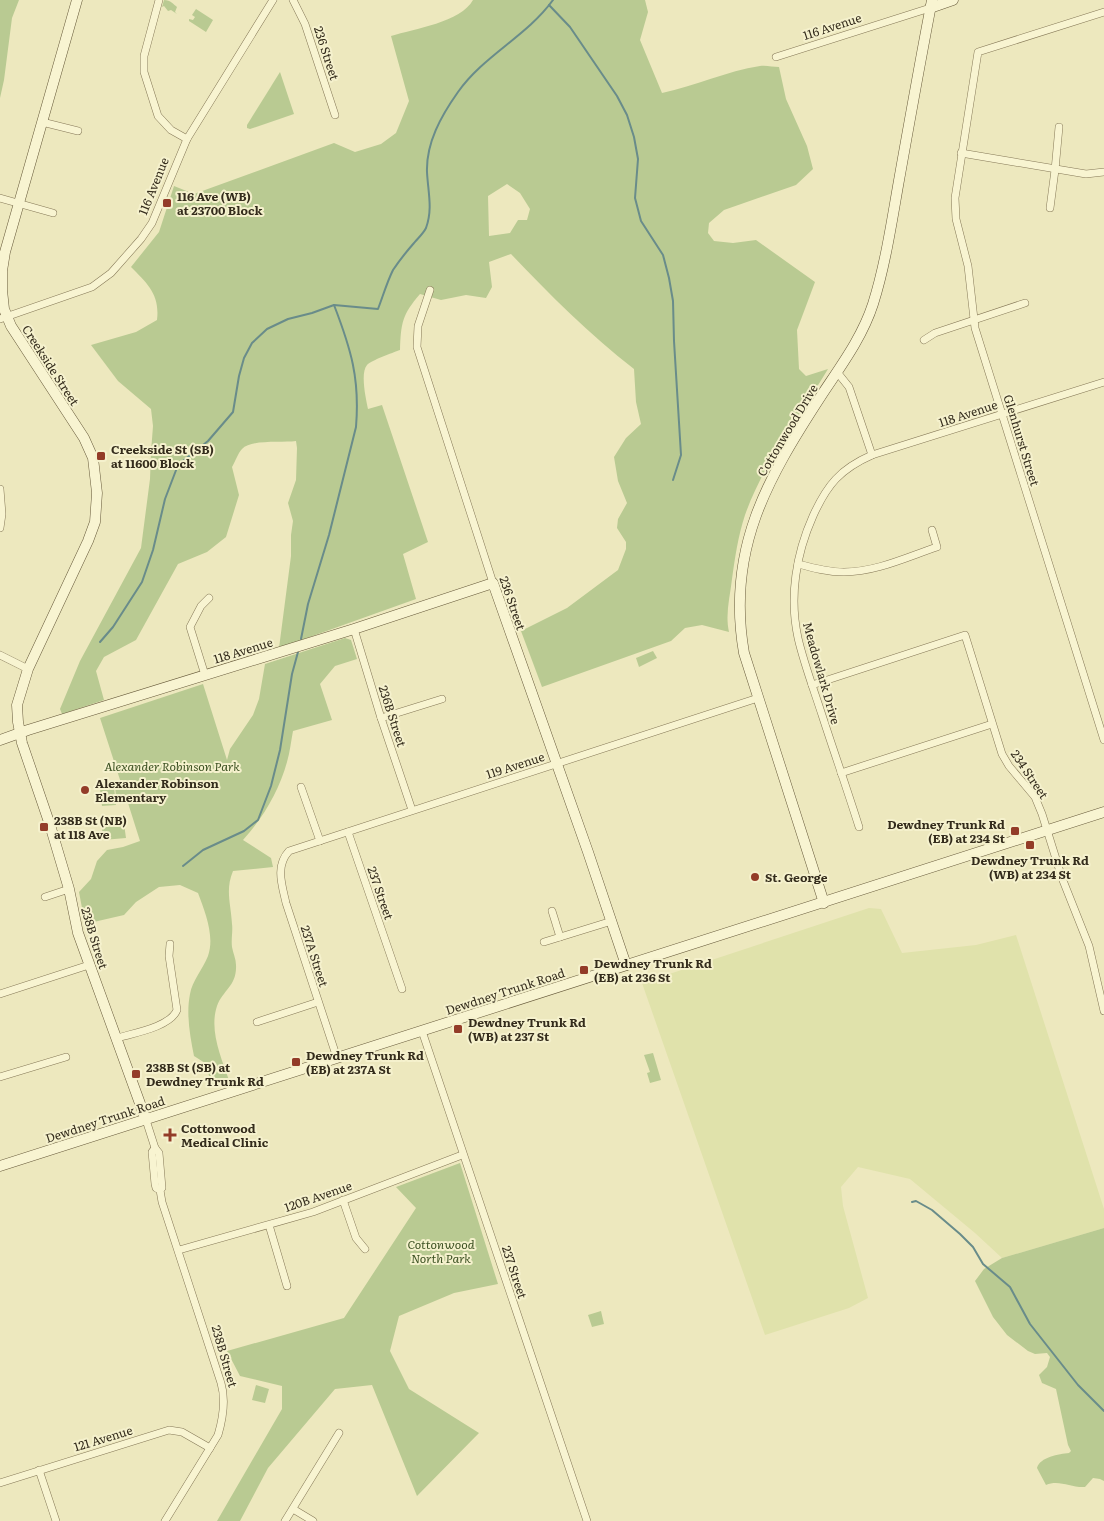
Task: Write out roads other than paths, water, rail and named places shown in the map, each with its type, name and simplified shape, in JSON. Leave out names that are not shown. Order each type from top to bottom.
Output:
[{"type":"street","name":"Creekside Street","points":[[19,734],[16,706],[28,669],[88,541],[95,522],[97,493],[93,458],[84,438],[13,330],[3,318],[2,290],[5,252],[77,0]]},
{"type":"street","points":[[159,0],[144,56],[144,72],[158,116],[171,130],[186,139]]},
{"type":"street","name":"116 Avenue","points":[[3,318],[85,290],[102,281],[141,239],[149,228],[186,139],[273,0]]},
{"type":"street","name":"236 Street","points":[[293,0],[303,20],[335,115]]},
{"type":"street","name":"116 Avenue","points":[[776,57],[931,4],[953,0]]},
{"type":"street","name":"Cottonwood Drive","points":[[824,902],[744,653],[740,629],[739,602],[744,550],[756,514],[774,472],[801,426],[837,372],[867,319],[883,267],[931,4]]},
{"type":"street","name":"Glenhurst Street","points":[[1104,12],[978,52],[955,193],[955,212],[968,266],[974,320],[1104,740]]},
{"type":"street","points":[[42,122],[78,131]]},
{"type":"street","points":[[1050,208],[1059,127]]},
{"type":"street","points":[[962,153],[1091,175],[1104,172]]},
{"type":"street","points":[[0,198],[53,213]]},
{"type":"street","name":"236 Street","points":[[430,290],[418,326],[417,347],[493,583],[626,965]]},
{"type":"street","points":[[924,340],[935,333],[1025,303]]},
{"type":"street","points":[[837,372],[849,387],[872,455]]},
{"type":"street","name":"118 Avenue","points":[[842,472],[853,464],[872,455],[1104,382]]},
{"type":"street","name":"Meadowlark Drive","points":[[842,472],[826,490],[805,536],[794,591],[795,617],[800,646],[859,827]]},
{"type":"street","points":[[0,489],[2,514],[0,528]]},
{"type":"street","points":[[798,564],[843,572],[876,567],[937,547],[932,530]]},
{"type":"street","name":"118 Avenue","points":[[0,740],[205,674],[354,629],[493,583]]},
{"type":"street","points":[[205,674],[190,627],[201,606],[209,598]]},
{"type":"street","name":"236B Street","points":[[354,629],[412,810]]},
{"type":"street","name":"234 Street","points":[[812,685],[965,636],[1005,761],[1034,797],[1047,831],[1065,886],[1089,946],[1104,1011]]},
{"type":"street","points":[[0,655],[28,669]]},
{"type":"street","name":"119 Avenue","points":[[282,858],[289,851],[758,698]]},
{"type":"street","points":[[381,718],[442,699]]},
{"type":"street","points":[[842,773],[992,724]]},
{"type":"street","name":"238B Street","points":[[19,734],[50,825],[69,889],[78,933],[155,1148],[158,1150],[162,1188],[160,1190],[223,1389],[222,1423],[210,1448],[165,1521]]},
{"type":"street","points":[[301,788],[320,841]]},
{"type":"street","name":"Dewdney Trunk Road","points":[[0,1166],[1104,812]]},
{"type":"street","name":"237 Street","points":[[348,832],[402,989]]},
{"type":"street","name":"237A Street","points":[[282,858],[280,878],[286,903],[337,1058]]},
{"type":"street","points":[[45,897],[69,889]]},
{"type":"street","points":[[552,911],[560,937]]},
{"type":"street","points":[[544,942],[612,921]]},
{"type":"street","points":[[117,1038],[166,1023],[174,1017],[177,1010],[168,956],[170,944]]},
{"type":"street","points":[[0,994],[90,965]]},
{"type":"street","points":[[257,1022],[318,1002]]},
{"type":"street","name":"237 Street","points":[[422,1031],[586,1521]]},
{"type":"street","points":[[0,1077],[66,1057]]},
{"type":"street","name":"120B Avenue","points":[[179,1250],[313,1212],[462,1155]]},
{"type":"street","points":[[343,1200],[356,1238],[365,1249]]},
{"type":"street","points":[[268,1225],[288,1286]]},
{"type":"street","name":"121 Avenue","points":[[0,1483],[169,1430],[182,1432],[210,1448]]},
{"type":"street","points":[[285,1521],[339,1433]]},
{"type":"street","points":[[39,1470],[56,1521]]},
{"type":"street","points":[[292,1509],[314,1521]]},
{"type":"waterway","points":[[100,642],[113,627],[142,582],[153,550],[165,499],[178,465],[208,441],[233,412],[239,376],[244,358],[252,343],[267,329],[288,319],[334,305],[378,309],[393,270],[426,228],[430,207],[427,161],[432,140],[446,111],[468,79],[531,24],[553,0]]},
{"type":"waterway","points":[[549,5],[570,27],[617,96],[627,115],[634,137],[638,159],[635,198],[641,221],[663,255],[673,301],[681,455],[673,480]]},
{"type":"waterway","points":[[301,639],[308,604],[329,535],[356,427],[357,394],[353,364],[334,305]]},
{"type":"waterway","points":[[183,866],[203,850],[244,831],[258,820],[271,786],[280,750],[292,674],[298,652]]},
{"type":"waterway","points":[[912,1202],[916,1201],[932,1210],[960,1234],[973,1247],[983,1264],[1010,1287],[1030,1324],[1078,1385],[1104,1411]]},
{"type":"place","name":"116 Ave (WB) at 23700 Block","points":[[167,203]]},
{"type":"place","name":"Creekside St (SB) at 11600 Block","points":[[101,456]]},
{"type":"place","name":"Alexander Robinson Elementary","points":[[85,790]]},
{"type":"place","name":"238B St (NB) at 118 Ave","points":[[44,827]]},
{"type":"place","name":"Dewdney Trunk Rd (EB) at 234 St","points":[[1015,831]]},
{"type":"place","name":"Dewdney Trunk Rd (WB) at 234 St","points":[[1030,845]]},
{"type":"place","name":"St. George","points":[[755,877]]},
{"type":"place","name":"Dewdney Trunk Rd (EB) at 236 St","points":[[584,970]]},
{"type":"place","name":"Dewdney Trunk Rd (WB) at 237 St","points":[[458,1029]]},
{"type":"place","name":"Dewdney Trunk Rd (EB) at 237A St","points":[[296,1062]]},
{"type":"place","name":"238B St (SB) at Dewdney Trunk Rd","points":[[136,1074]]},
{"type":"place","name":"Cottonwood Medical Clinic","points":[[170,1135]]},
{"type":"park label","name":"Alexander Robinson Park","points":[[172,766]]},
{"type":"park label","name":"Cottonwood North Park","points":[[441,1251]]}]
